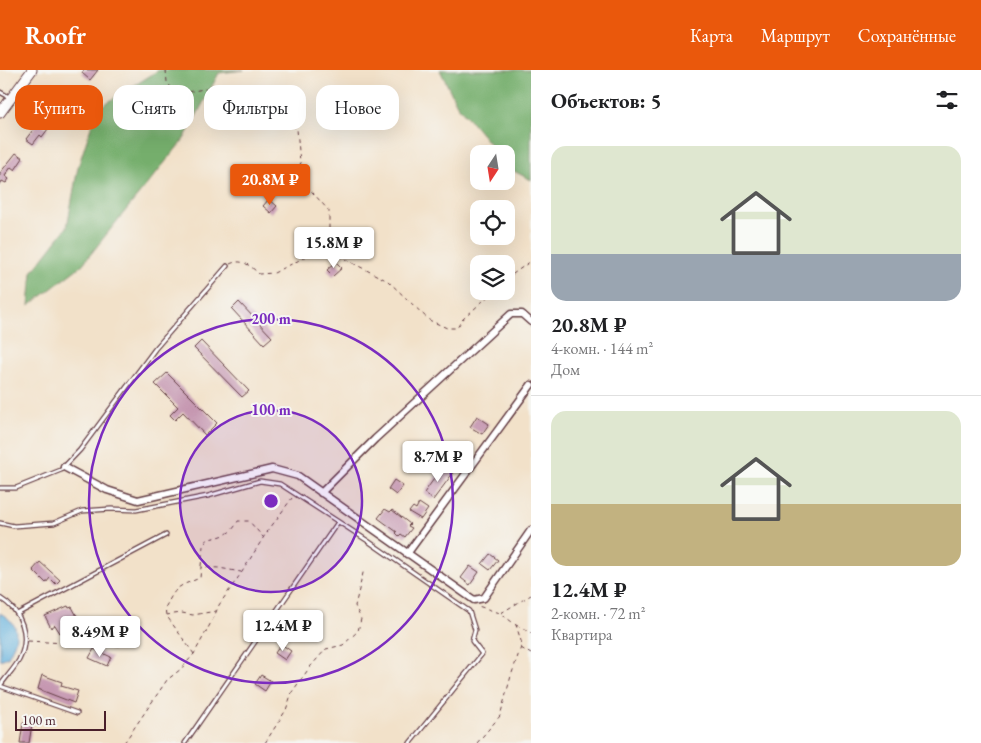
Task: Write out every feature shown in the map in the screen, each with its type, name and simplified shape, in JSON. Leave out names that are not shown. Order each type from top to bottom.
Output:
[{"type":"street","points":[[0,113],[32,70]]},
{"type":"street","points":[[321,493],[375,439],[511,314],[522,314],[531,322]]},
{"type":"street","points":[[407,554],[531,385]]},
{"type":"street","points":[[64,467],[107,490],[138,500],[272,469],[298,476],[474,600],[484,598],[531,530]]},
{"type":"lane","points":[[0,92],[11,98]]},
{"type":"lane","points":[[0,488],[16,488],[62,470],[80,450],[155,349],[227,266]]},
{"type":"lane","points":[[0,523],[14,526],[54,523],[82,511],[136,510],[208,496],[260,481],[280,484],[469,611],[475,630],[472,641],[482,654],[410,743]]},
{"type":"lane","points":[[185,743],[338,522]]},
{"type":"lane","points":[[17,614],[166,535]]},
{"type":"lane","points":[[0,598],[14,609],[25,631],[24,647],[18,661],[0,686],[78,713]]},
{"type":"path","points":[[166,70],[167,82],[176,94],[204,89],[228,92],[254,108],[279,116],[297,129],[300,162],[306,185],[329,211],[329,236],[323,248],[274,273],[259,274],[249,264],[236,262],[227,266]]},
{"type":"path","points":[[323,248],[388,281],[429,320],[447,328],[457,328],[462,320],[484,300]]},
{"type":"path","points":[[515,273],[531,261]]},
{"type":"path","points":[[124,743],[167,680],[181,669],[194,654],[217,610],[263,537],[295,494]]},
{"type":"path","points":[[194,654],[166,615],[165,608],[174,590],[181,585],[200,578],[203,546],[208,539],[219,537],[234,530],[238,521],[249,520],[263,537]]},
{"type":"path","points":[[201,567],[242,572]]},
{"type":"path","points":[[265,743],[286,710],[292,692],[310,667],[326,650],[343,645],[358,631],[360,619],[355,606],[364,569]]},
{"type":"path","points":[[500,613],[531,595]]},
{"type":"path","points":[[473,604],[500,613],[531,633]]},
{"type":"path","points":[[166,615],[182,613],[194,615],[217,610]]},
{"type":"path","points":[[477,743],[500,716],[522,644],[516,625]]},
{"type":"path","points":[[24,641],[122,646]]},
{"type":"path","points":[[521,648],[531,654]]},
{"type":"green space","points":[[159,70],[244,70],[219,73],[213,85],[204,85],[204,101],[194,120],[194,85],[135,85]]},
{"type":"green space","points":[[440,70],[531,70],[531,180],[515,172],[515,145],[490,145],[457,105]]},
{"type":"green space","points":[[113,99],[113,130],[189,130],[184,139],[82,265],[29,306],[32,272],[67,227],[78,167],[90,130],[103,130],[103,105]]},
{"type":"water","points":[[0,613],[12,622],[15,627],[16,638],[8,657],[0,660]]},
{"type":"building","points":[[84,70],[98,70],[90,80],[82,73]]},
{"type":"building","points":[[33,130],[47,130],[42,137],[40,135],[33,144],[26,139]]},
{"type":"building","points":[[16,153],[23,158],[15,170],[11,167],[5,176],[9,179],[6,183],[2,181],[0,185],[0,173]]},
{"type":"building","points":[[269,199],[277,206],[271,213],[263,206]]},
{"type":"building","points":[[336,262],[342,268],[333,276],[327,270]]},
{"type":"building","points":[[239,302],[272,337],[264,344],[232,309]]},
{"type":"building","points":[[201,341],[249,391],[242,397],[194,348]]},
{"type":"building","points":[[167,373],[217,423],[205,435],[183,412],[175,420],[170,415],[178,407],[155,384]]},
{"type":"building","points":[[477,416],[489,424],[482,434],[470,427]]},
{"type":"building","points":[[443,466],[453,473],[433,500],[424,493]]},
{"type":"building","points":[[394,480],[403,486],[396,495],[388,489]]},
{"type":"building","points":[[419,503],[428,509],[421,519],[409,512],[413,507],[416,509]]},
{"type":"building","points":[[385,509],[390,512],[392,510],[410,524],[408,526],[412,528],[405,537],[401,534],[399,536],[397,532],[378,518]]},
{"type":"building","points":[[490,554],[498,560],[490,570],[482,564]]},
{"type":"building","points":[[40,562],[60,580],[56,584],[50,578],[46,583],[33,570]]},
{"type":"building","points":[[470,566],[479,572],[470,585],[461,578]]},
{"type":"building","points":[[68,606],[69,608],[72,607],[78,618],[66,624],[69,628],[60,633],[55,625],[51,628],[45,616]]},
{"type":"building","points":[[281,644],[291,651],[285,660],[275,653]]},
{"type":"building","points":[[94,649],[111,657],[107,666],[89,658]]},
{"type":"building","points":[[42,675],[62,682],[61,686],[78,691],[74,703],[38,689]]},
{"type":"building","points":[[261,675],[271,681],[265,691],[255,684]]},
{"type":"building","points":[[23,723],[32,724],[29,743],[20,743]]}]
